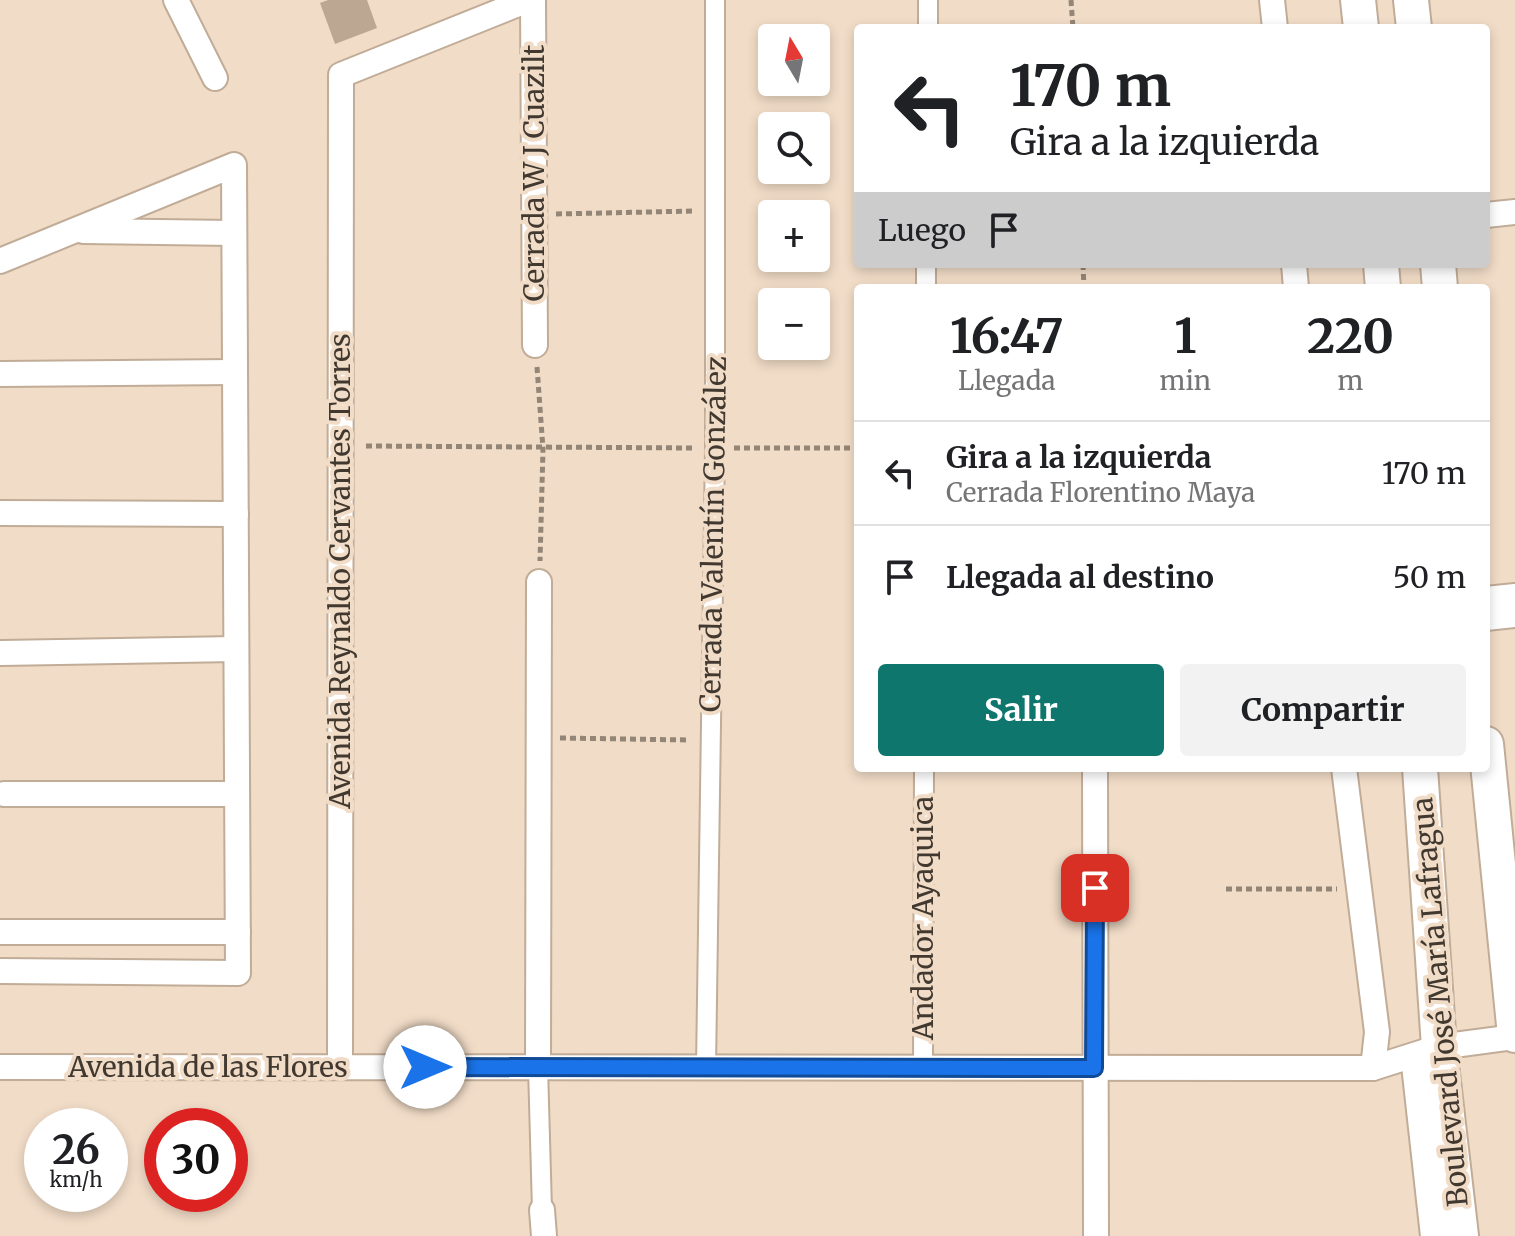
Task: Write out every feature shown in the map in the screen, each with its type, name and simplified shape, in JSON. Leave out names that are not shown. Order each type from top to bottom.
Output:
[{"type":"main road","points":[[1358,0],[1361,24]]},
{"type":"main road","points":[[1411,0],[1414,24]]},
{"type":"main road","name":"Boulevard José María Lafragua","points":[[1420,772],[1426,1052],[1461,1236]]},
{"type":"main road","points":[[1489,772],[1515,1036]]},
{"type":"street","points":[[176,0],[215,78]]},
{"type":"street","name":"Avenida Reynaldo Cervantes Torres","points":[[340,1067],[341,75],[530,0]]},
{"type":"street","name":"Cerrada W J Cuazilt","points":[[530,0],[535,345]]},
{"type":"street","name":"Cerrada Valentín González","points":[[706,1068],[715,448],[715,0]]},
{"type":"street","points":[[928,0],[928,24]]},
{"type":"street","points":[[1272,0],[1275,24]]},
{"type":"street","points":[[0,261],[234,165],[238,973],[0,971]]},
{"type":"street","points":[[1490,215],[1515,212]]},
{"type":"street","points":[[73,231],[234,233]]},
{"type":"street","points":[[0,374],[235,372]]},
{"type":"street","points":[[0,513],[236,514]]},
{"type":"street","points":[[539,582],[538,1067],[544,1236]]},
{"type":"street","points":[[1490,599],[1515,596]]},
{"type":"street","points":[[1490,618],[1515,615]]},
{"type":"street","points":[[1,653],[236,649]]},
{"type":"street","name":"Andador Ayaquica","points":[[923,1068],[924,772]]},
{"type":"street","points":[[1095,772],[1096,1236]]},
{"type":"street","points":[[1345,772],[1377,1032],[1373,1068]]},
{"type":"street","points":[[4,794],[237,794]]},
{"type":"street","points":[[0,932],[238,932]]},
{"type":"street","name":"Avenida de las Flores","points":[[0,1067],[1373,1068],[1426,1052],[1515,1036]]},
{"type":"street","points":[[1426,1052],[1433,1236]]},
{"type":"path","points":[[1071,0],[1073,24]]},
{"type":"path","points":[[534,214],[715,210]]},
{"type":"path","points":[[535,345],[543,449],[539,582]]},
{"type":"path","points":[[341,446],[854,448]]},
{"type":"path","points":[[539,737],[711,741]]},
{"type":"path","points":[[1226,889],[1360,889]]},
{"type":"building","points":[[328,0],[367,0],[377,28],[335,44],[320,3]]},
{"type":"route","points":[[425,1067],[1094,1068],[1095,888]]}]
